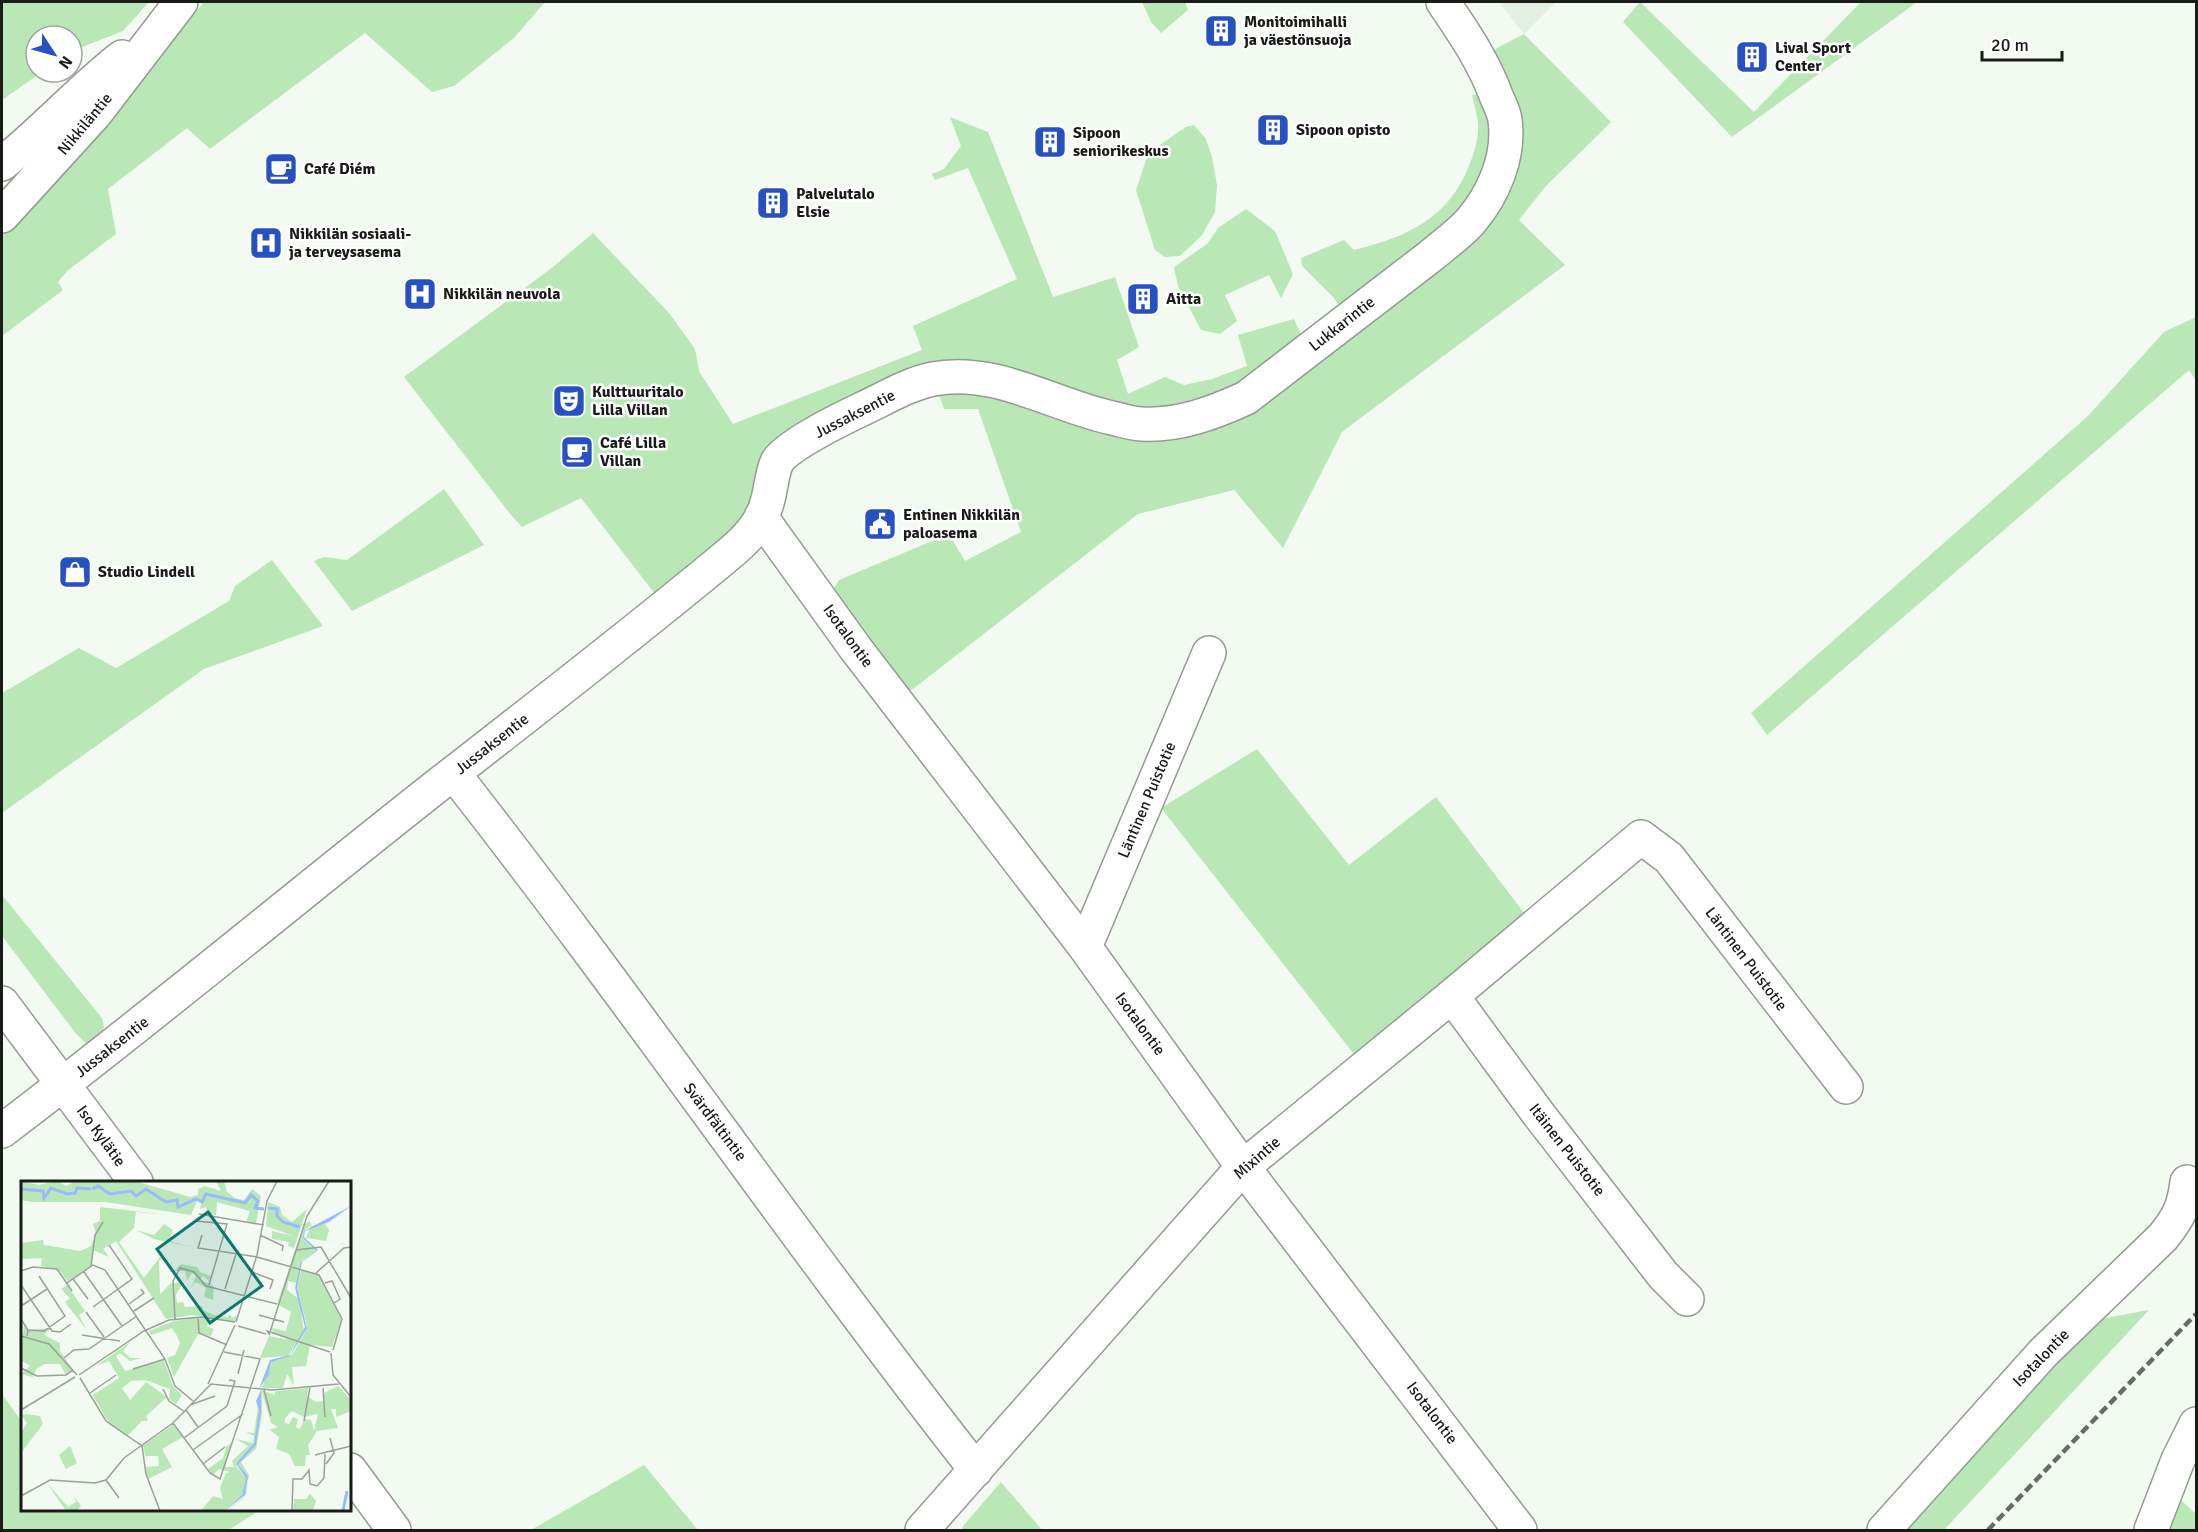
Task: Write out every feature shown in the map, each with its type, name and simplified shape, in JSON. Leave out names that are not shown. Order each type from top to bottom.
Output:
[{"type":"street","name":"Lukkarintie","points":[[968,377],[998,381],[1044,395],[1088,413],[1139,424],[1169,424],[1213,413],[1246,398],[1432,255],[1471,220],[1496,180],[1505,154],[1505,118],[1490,80],[1469,41],[1443,2]]},
{"type":"street","name":"Nikkiläntie","points":[[2,164],[34,138],[91,82],[171,14]]},
{"type":"street","name":"Nikkiläntie","points":[[2,216],[95,114],[171,14]]},
{"type":"street","name":"Jussaksentie","points":[[2,1131],[132,1032],[598,661],[748,538],[767,506],[776,464],[785,451],[855,412],[915,385],[934,379],[968,377]]},
{"type":"street","name":"Isotalontie","points":[[761,517],[856,649],[1086,947],[1243,1167],[1520,1530]]},
{"type":"street","name":"Läntinen Puistotie","points":[[1086,947],[1209,653]]},
{"type":"street","name":"Svärdfältintie","points":[[454,774],[698,1098],[918,1396],[976,1470]]},
{"type":"street","name":"Läntinen Puistotie","points":[[1641,837],[1669,858],[1846,1087]]},
{"type":"street","name":"Mixintie","points":[[922,1530],[1243,1167],[1641,837]]},
{"type":"street","name":"Itäinen Puistotie","points":[[1452,996],[1537,1112],[1663,1275],[1687,1299]]},
{"type":"street","name":"Iso Kylätie","points":[[2,1003],[135,1181]]},
{"type":"street","name":"Isotalontie","points":[[1884,1530],[2043,1353],[2163,1236],[2178,1217],[2184,1203],[2187,1182]]},
{"type":"street","points":[[2151,1530],[2178,1460],[2196,1424]]},
{"type":"street","points":[[351,1471],[394,1530]]},
{"type":"shaded area","points":[[1499,2],[1556,2],[1524,34]]},
{"type":"green space","points":[[2,2],[149,2],[123,31],[84,46],[84,24],[24,24],[25,84],[2,100]]},
{"type":"green space","points":[[204,2],[545,2],[514,38],[454,86],[432,92],[365,33],[210,149],[187,128],[108,189],[116,234],[67,271],[58,282],[63,290],[2,336],[2,227],[81,150]]},
{"type":"green space","points":[[1142,2],[1185,2],[1188,10],[1161,33],[1151,22]]},
{"type":"green space","points":[[1640,2],[1754,112],[1861,2],[1917,2],[1732,137],[1623,22]]},
{"type":"green space","points":[[1524,34],[1611,122],[1545,187],[1519,220],[1565,265],[1342,432],[1283,548],[1234,490],[1138,514],[904,696],[824,604],[839,580],[949,534],[965,561],[1021,532],[978,409],[944,409],[934,379],[785,451],[761,517],[665,607],[581,498],[522,527],[404,377],[553,267],[593,233],[669,313],[695,349],[699,371],[733,424],[922,350],[913,326],[1017,279],[968,168],[935,180],[932,174],[944,169],[961,146],[950,117],[988,132],[1053,297],[1115,277],[1139,347],[1117,360],[1128,394],[1165,377],[1184,385],[1212,379],[1247,366],[1238,335],[1294,319],[1308,350],[1348,319],[1334,298],[1302,266],[1301,258],[1344,240],[1354,250],[1392,239],[1424,222],[1451,198],[1461,182],[1475,148],[1478,123],[1472,95],[1494,93],[1481,60],[1497,48]]},
{"type":"green space","points":[[1194,125],[1206,139],[1212,157],[1217,185],[1215,212],[1202,235],[1180,256],[1165,257],[1155,250],[1136,190],[1147,157],[1161,144],[1186,127]]},
{"type":"green space","points":[[1246,209],[1275,231],[1293,274],[1281,298],[1269,275],[1225,295],[1237,321],[1220,334],[1201,330],[1178,286],[1174,267],[1207,244],[1218,228]]},
{"type":"green space","points":[[2196,317],[2196,381],[2189,370],[1767,735],[1751,713],[2088,416],[2164,332]]},
{"type":"green space","points":[[444,489],[484,545],[352,611],[314,561],[324,557],[347,560]]},
{"type":"green space","points":[[272,560],[323,626],[204,669],[2,813],[2,693],[79,648],[116,668],[229,601],[235,586]]},
{"type":"green space","points":[[1257,749],[1349,865],[1436,797],[1534,926],[1364,1067],[1161,808]]},
{"type":"green space","points":[[2,895],[102,1018],[104,1027],[101,1036],[88,1045],[77,1035],[2,936]]},
{"type":"green space","points":[[2149,1310],[1944,1530],[1897,1530],[2095,1320]]},
{"type":"green space","points":[[2,1394],[21,1421],[21,1511],[258,1511],[229,1530],[2,1530]]},
{"type":"green space","points":[[644,1465],[698,1530],[531,1530]]},
{"type":"green space","points":[[1001,1482],[1042,1530],[962,1530]]},
{"type":"green space","points":[[2168,1488],[2196,1514],[2196,1530],[2151,1530]]},
{"type":"railway","points":[[1988,1530],[2196,1314]]},
{"type":"place","name":"Monitoimihalli ja väestönsuoja","points":[[1221,31]]},
{"type":"place","name":"Lival Sport Center","points":[[1752,57]]},
{"type":"place","name":"Sipoon opisto","points":[[1273,130]]},
{"type":"place","name":"Sipoon seniorikeskus","points":[[1050,142]]},
{"type":"place","name":"Café Diém","points":[[281,169]]},
{"type":"place","name":"Palvelutalo Elsie","points":[[773,203]]},
{"type":"place","name":"Nikkilän sosiaali- ja terveysasema","points":[[266,243]]},
{"type":"place","name":"Nikkilän neuvola","points":[[420,294]]},
{"type":"place","name":"Aitta","points":[[1143,299]]},
{"type":"place","name":"Kulttuuritalo Lilla Villan","points":[[569,401]]},
{"type":"place","name":"Café Lilla Villan","points":[[577,452]]},
{"type":"place","name":"Entinen Nikkilän paloasema","points":[[880,524]]},
{"type":"place","name":"Studio Lindell","points":[[75,572]]}]
